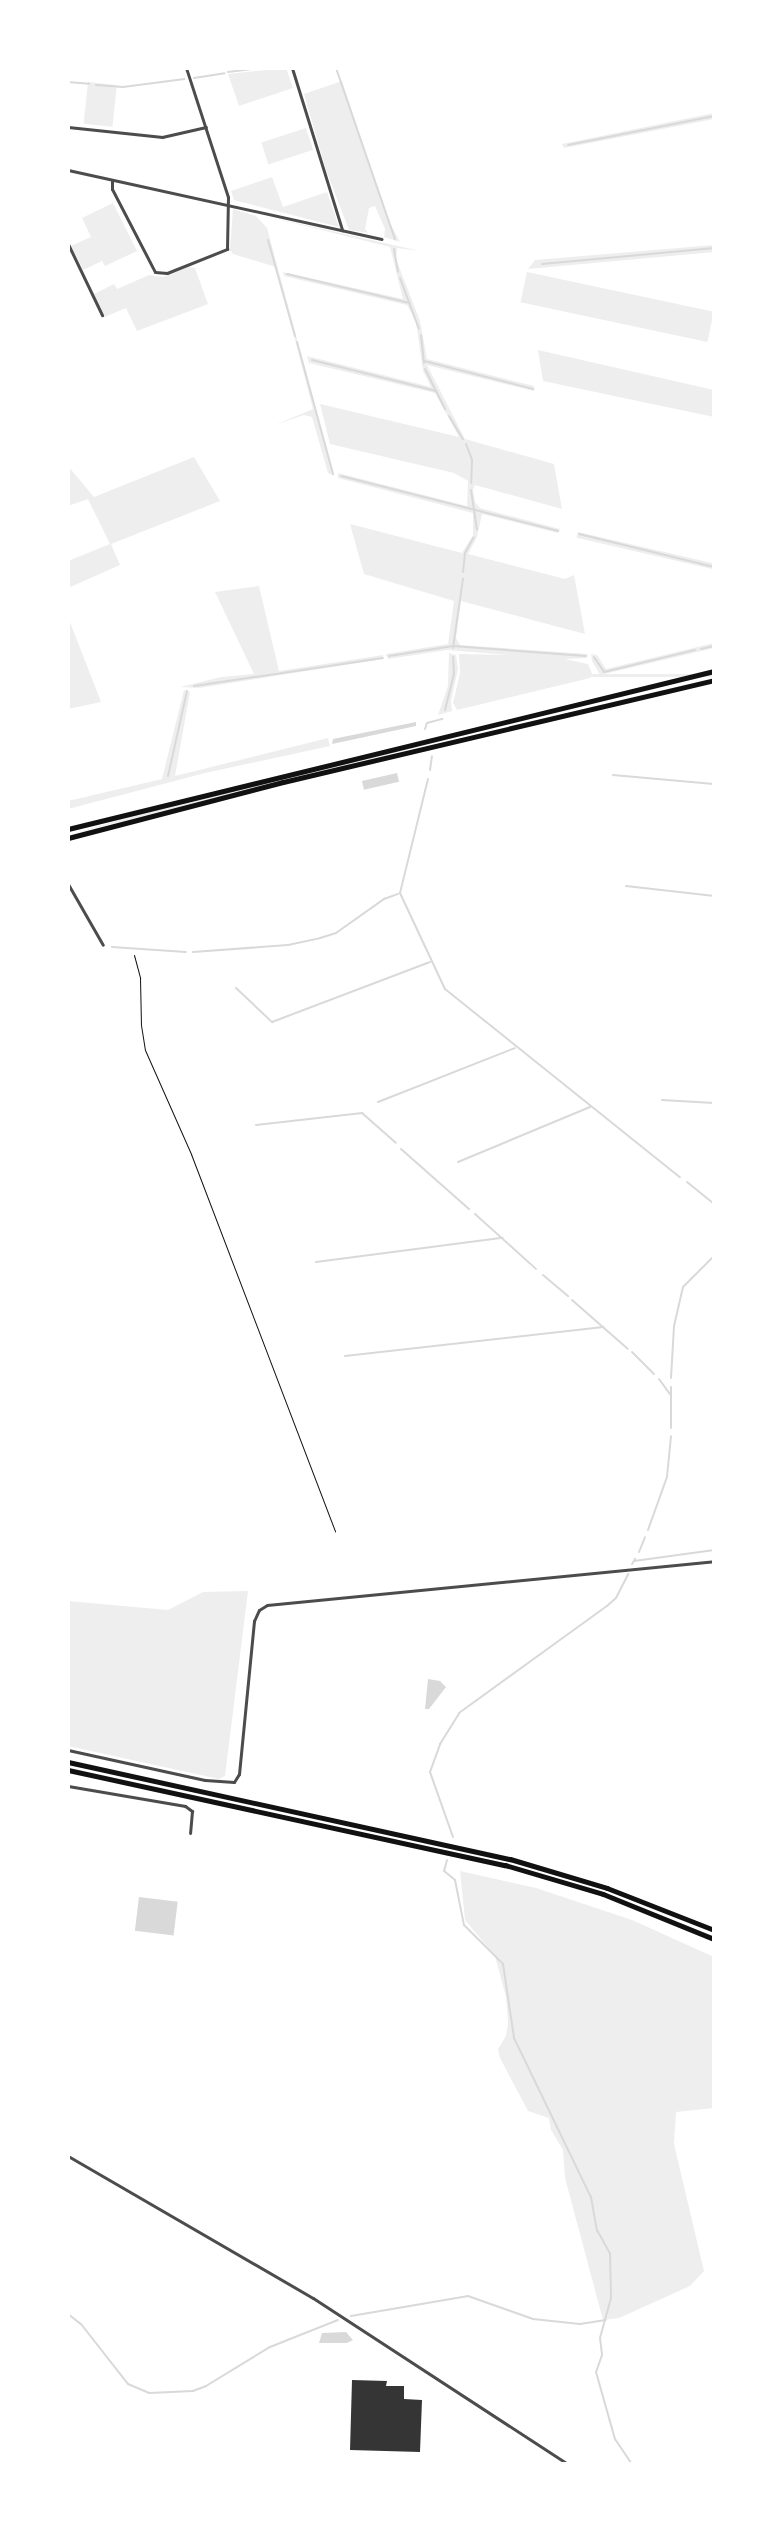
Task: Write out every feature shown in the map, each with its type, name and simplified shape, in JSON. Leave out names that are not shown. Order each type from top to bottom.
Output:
[{"type":"highway","points":[[68,829],[714,671]]},
{"type":"highway","points":[[68,838],[283,782],[714,680]]},
{"type":"highway","points":[[68,1762],[510,1859],[607,1888],[714,1930]]},
{"type":"highway","points":[[68,1770],[505,1865],[603,1894],[714,1940]]},
{"type":"street","points":[[112,181],[112,189],[150,266],[161,273],[225,250],[228,206],[186,68]]},
{"type":"street","points":[[292,68],[342,230]]},
{"type":"street","points":[[68,127],[162,137],[206,127]]},
{"type":"street","points":[[68,170],[382,239]]},
{"type":"street","points":[[68,244],[102,315]]},
{"type":"street","points":[[68,884],[103,945]]},
{"type":"street","points":[[68,1750],[231,1783],[239,1774],[253,1624],[257,1612],[264,1606],[714,1561]]},
{"type":"street","points":[[68,1786],[185,1806],[192,1811],[190,1833]]},
{"type":"street","points":[[68,2156],[313,2298],[568,2464]]},
{"type":"path","points":[[134,955],[140,978],[145,1050],[191,1154],[335,1532]]},
{"type":"shaded area","points":[[286,68],[293,88],[239,106],[228,74]]},
{"type":"shaded area","points":[[342,81],[387,217],[400,242],[384,237],[385,229],[375,206],[369,208],[365,229],[368,233],[349,230],[326,170],[304,94]]},
{"type":"shaded area","points":[[88,82],[117,85],[112,127],[84,124]]},
{"type":"shaded area","points":[[714,113],[714,119],[564,148],[562,144]]},
{"type":"shaded area","points":[[306,128],[313,150],[268,164],[261,143]]},
{"type":"shaded area","points":[[272,177],[283,207],[327,192],[339,227],[234,200],[231,191]]},
{"type":"shaded area","points":[[113,203],[137,251],[105,266],[102,261],[83,270],[71,246],[91,237],[82,218]]},
{"type":"shaded area","points":[[233,209],[256,216],[267,228],[334,476],[328,473],[312,417],[304,415],[275,425],[313,409],[276,267],[233,254],[230,250]]},
{"type":"shaded area","points":[[265,216],[420,251],[397,248],[396,259],[420,321],[427,359],[534,386],[534,391],[427,365],[465,439],[554,464],[562,509],[475,485],[473,490],[475,502],[480,508],[560,529],[558,533],[482,514],[477,537],[468,554],[565,579],[574,575],[585,634],[461,601],[456,638],[460,645],[588,654],[587,658],[565,659],[588,664],[592,673],[590,678],[457,710],[453,703],[460,673],[459,654],[511,655],[447,650],[388,659],[386,654],[448,644],[454,601],[364,574],[350,524],[462,553],[473,535],[473,513],[338,478],[338,473],[467,506],[468,481],[454,473],[330,444],[320,404],[459,437],[435,393],[309,363],[307,356],[431,387],[423,371],[416,322],[407,305],[284,276],[283,272],[403,299],[390,247]]},
{"type":"shaded area","points":[[714,245],[714,252],[528,269],[535,260]]},
{"type":"shaded area","points":[[189,267],[195,268],[208,304],[137,331],[126,308],[105,317],[94,294],[114,284],[117,289],[149,275],[163,277]]},
{"type":"shaded area","points":[[527,272],[714,312],[707,342],[521,302]]},
{"type":"shaded area","points":[[538,350],[714,390],[714,417],[543,381]]},
{"type":"shaded area","points":[[194,457],[220,501],[111,544],[120,565],[68,588],[68,561],[110,544],[88,499],[68,506],[68,466],[94,497]]},
{"type":"shaded area","points":[[578,532],[714,563],[713,569],[577,538]]},
{"type":"shaded area","points":[[259,586],[279,671],[383,655],[383,659],[199,688],[180,687],[221,677],[254,674],[215,592]]},
{"type":"shaded area","points":[[68,617],[101,702],[68,709]]},
{"type":"shaded area","points":[[714,643],[714,648],[600,675],[591,654],[597,655],[606,669]]},
{"type":"shaded area","points":[[449,653],[456,655],[458,669],[451,701],[452,711],[438,715],[448,686]]},
{"type":"shaded area","points":[[548,674],[714,674],[714,677],[548,677]]},
{"type":"shaded area","points":[[184,690],[190,692],[175,776],[328,738],[330,746],[205,773],[68,809],[68,801],[162,779]]},
{"type":"shaded area","points":[[416,722],[416,726],[332,744],[333,739]]},
{"type":"shaded area","points":[[474,733],[68,835],[179,803]]},
{"type":"shaded area","points":[[397,773],[399,782],[364,790],[362,781]]},
{"type":"shaded area","points":[[248,1591],[225,1776],[219,1779],[68,1746],[68,1601],[168,1610],[203,1592]]},
{"type":"shaded area","points":[[428,1679],[440,1681],[446,1687],[429,1709],[425,1709]]},
{"type":"shaded area","points":[[460,1871],[536,1888],[632,1920],[714,1957],[714,2108],[676,2112],[674,2144],[704,2271],[690,2286],[619,2318],[603,2320],[565,2178],[563,2150],[551,2130],[549,2118],[528,2111],[500,2058],[498,2049],[506,2036],[508,2023],[506,1997],[495,1956],[465,1920]]},
{"type":"shaded area","points":[[139,1897],[178,1902],[174,1935],[135,1931]]},
{"type":"shaded area","points":[[346,2332],[353,2340],[347,2343],[319,2343],[322,2333]]},
{"type":"building","points":[[352,2380],[387,2381],[386,2386],[404,2386],[404,2399],[422,2400],[420,2452],[350,2450]]},
{"type":"waterway","points":[[228,72],[259,68]]},
{"type":"waterway","points":[[336,68],[395,239]]},
{"type":"waterway","points":[[194,78],[225,73]]},
{"type":"waterway","points":[[96,85],[123,87],[184,79]]},
{"type":"waterway","points":[[68,82],[89,84]]},
{"type":"waterway","points":[[568,145],[714,116]]},
{"type":"waterway","points":[[268,240],[295,336]]},
{"type":"waterway","points":[[542,264],[714,248]]},
{"type":"waterway","points":[[394,249],[398,272]]},
{"type":"waterway","points":[[287,274],[410,303]]},
{"type":"waterway","points":[[400,278],[419,329]]},
{"type":"waterway","points":[[421,335],[424,363]]},
{"type":"waterway","points":[[297,342],[333,474]]},
{"type":"waterway","points":[[312,360],[436,391]]},
{"type":"waterway","points":[[424,361],[533,389]]},
{"type":"waterway","points":[[425,369],[445,409]]},
{"type":"waterway","points":[[449,416],[463,439]]},
{"type":"waterway","points":[[466,444],[472,460],[471,483]]},
{"type":"waterway","points":[[341,476],[558,531]]},
{"type":"waterway","points":[[471,490],[477,530]]},
{"type":"waterway","points":[[579,534],[714,567]]},
{"type":"waterway","points":[[463,572],[465,553],[474,537]]},
{"type":"waterway","points":[[453,648],[463,579]]},
{"type":"waterway","points":[[389,656],[453,646],[586,656]]},
{"type":"waterway","points":[[701,649],[714,646]]},
{"type":"waterway","points":[[594,657],[604,672],[695,650]]},
{"type":"waterway","points":[[445,710],[454,674],[453,657]]},
{"type":"waterway","points":[[194,686],[383,658]]},
{"type":"waterway","points":[[168,776],[187,691]]},
{"type":"waterway","points":[[425,729],[427,723],[442,719]]},
{"type":"waterway","points":[[430,770],[432,756]]},
{"type":"waterway","points":[[613,775],[714,784]]},
{"type":"waterway","points":[[428,779],[400,893],[445,989],[680,1177]]},
{"type":"waterway","points":[[626,886],[714,896]]},
{"type":"waterway","points":[[193,952],[288,945],[320,938],[336,933],[384,899],[398,894]]},
{"type":"waterway","points":[[112,947],[186,952]]},
{"type":"waterway","points":[[236,988],[272,1022],[430,962]]},
{"type":"waterway","points":[[378,1102],[515,1048]]},
{"type":"waterway","points":[[662,1100],[714,1103]]},
{"type":"waterway","points":[[458,1162],[590,1107]]},
{"type":"waterway","points":[[256,1125],[362,1113],[396,1143]]},
{"type":"waterway","points":[[401,1149],[469,1209]]},
{"type":"waterway","points":[[687,1182],[714,1204]]},
{"type":"waterway","points":[[475,1214],[536,1269]]},
{"type":"waterway","points":[[316,1262],[502,1238]]},
{"type":"waterway","points":[[671,1378],[674,1326],[683,1287],[714,1256]]},
{"type":"waterway","points":[[543,1275],[568,1296]]},
{"type":"waterway","points":[[572,1300],[628,1349]]},
{"type":"waterway","points":[[345,1356],[603,1327]]},
{"type":"waterway","points":[[632,1352],[654,1374]]},
{"type":"waterway","points":[[659,1379],[670,1394]]},
{"type":"waterway","points":[[671,1387],[671,1428]]},
{"type":"waterway","points":[[648,1530],[667,1477],[671,1436]]},
{"type":"waterway","points":[[639,1552],[645,1537]]},
{"type":"waterway","points":[[634,1561],[714,1550]]},
{"type":"waterway","points":[[632,1564],[635,1559]]},
{"type":"waterway","points":[[453,1837],[430,1772],[440,1744],[459,1713],[607,1606],[616,1598],[628,1574]]},
{"type":"waterway","points":[[447,1860],[444,1871],[455,1880],[464,1925],[503,1964],[514,2038],[591,2197],[597,2230],[610,2253],[611,2298],[600,2338],[602,2355],[596,2372],[615,2439],[632,2464]]},
{"type":"waterway","points":[[351,2316],[468,2296],[533,2319],[580,2324],[606,2320]]},
{"type":"waterway","points":[[68,2314],[81,2324],[128,2384],[149,2393],[193,2391],[206,2386],[270,2347],[338,2320]]}]
